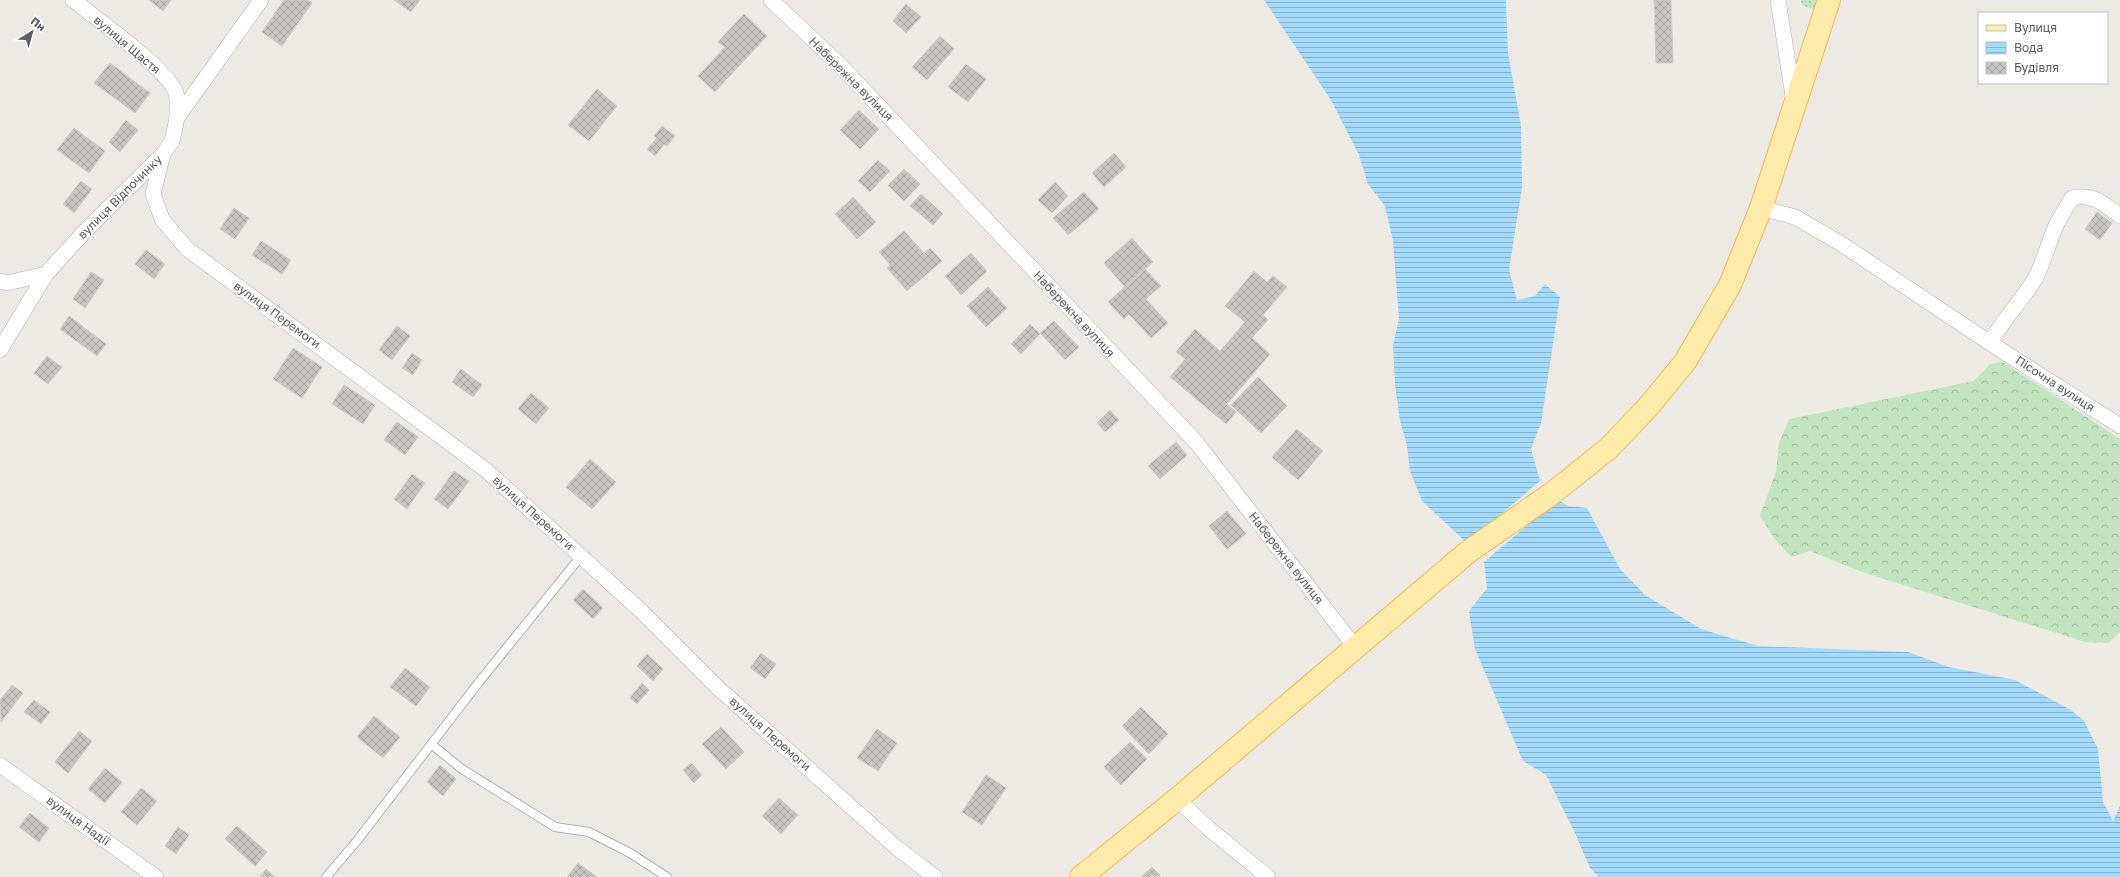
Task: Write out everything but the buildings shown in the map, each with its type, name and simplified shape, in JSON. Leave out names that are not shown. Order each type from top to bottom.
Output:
[{"type":"main road","points":[[1081,877],[1177,799],[1468,552],[1554,492],[1609,448],[1648,408],[1685,362],[1730,285],[1761,208],[1829,0]]},
{"type":"street","name":"вулиця Щастя","points":[[73,0],[154,65],[168,80],[176,93],[177,118]]},
{"type":"street","name":"вулиця Відпочинку","points":[[0,350],[46,274],[86,230],[163,154],[172,141],[177,118],[261,0]]},
{"type":"street","name":"Набережна вулиця","points":[[771,0],[840,65],[1196,442],[1355,647]]},
{"type":"street","points":[[1778,0],[1795,105]]},
{"type":"street","name":"вулиця Перемоги","points":[[163,154],[153,194],[162,219],[186,248],[486,470],[640,610],[717,687],[897,848],[932,877]]},
{"type":"street","points":[[1990,343],[1999,327],[2021,301],[2036,277],[2045,258],[2055,227],[2072,198],[2082,196],[2092,197],[2120,216]]},
{"type":"street","name":"Пісочна вулиця","points":[[1761,208],[1795,217],[1840,243],[1990,343],[2120,426]]},
{"type":"street","points":[[0,281],[7,283],[46,274]]},
{"type":"street","name":"вулиця Надії","points":[[0,765],[156,877]]},
{"type":"street","points":[[1177,799],[1208,828],[1268,877]]},
{"type":"lane","points":[[326,877],[356,842],[478,682],[581,556]]},
{"type":"lane","points":[[431,744],[462,769],[555,827],[589,832],[630,853],[667,877]]},
{"type":"green space","points":[[1801,0],[1822,0],[1818,11],[1802,5]]},
{"type":"green space","points":[[2003,362],[2120,439],[2120,632],[2109,643],[2085,642],[1862,572],[1810,551],[1792,557],[1776,541],[1760,516],[1776,472],[1779,443],[1789,419],[1974,381],[1990,364]]},
{"type":"water","points":[[1264,0],[1506,0],[1508,53],[1521,126],[1522,187],[1509,270],[1517,300],[1535,296],[1545,284],[1560,297],[1541,423],[1531,449],[1540,481],[1557,500],[1569,506],[1587,508],[1620,569],[1645,595],[1701,629],[1758,646],[1908,652],[1949,667],[2015,680],[2071,710],[2084,721],[2098,749],[2103,802],[2113,821],[2120,806],[2120,877],[1599,877],[1590,868],[1575,833],[1546,775],[1523,761],[1475,649],[1469,611],[1487,588],[1484,562],[1467,543],[1422,501],[1410,471],[1407,445],[1400,421],[1395,384],[1393,345],[1399,319],[1393,241],[1385,206],[1368,184],[1359,155],[1331,100]]},
{"type":"pier","points":[[1540,481],[1557,500],[1484,562],[1467,543]]}]
